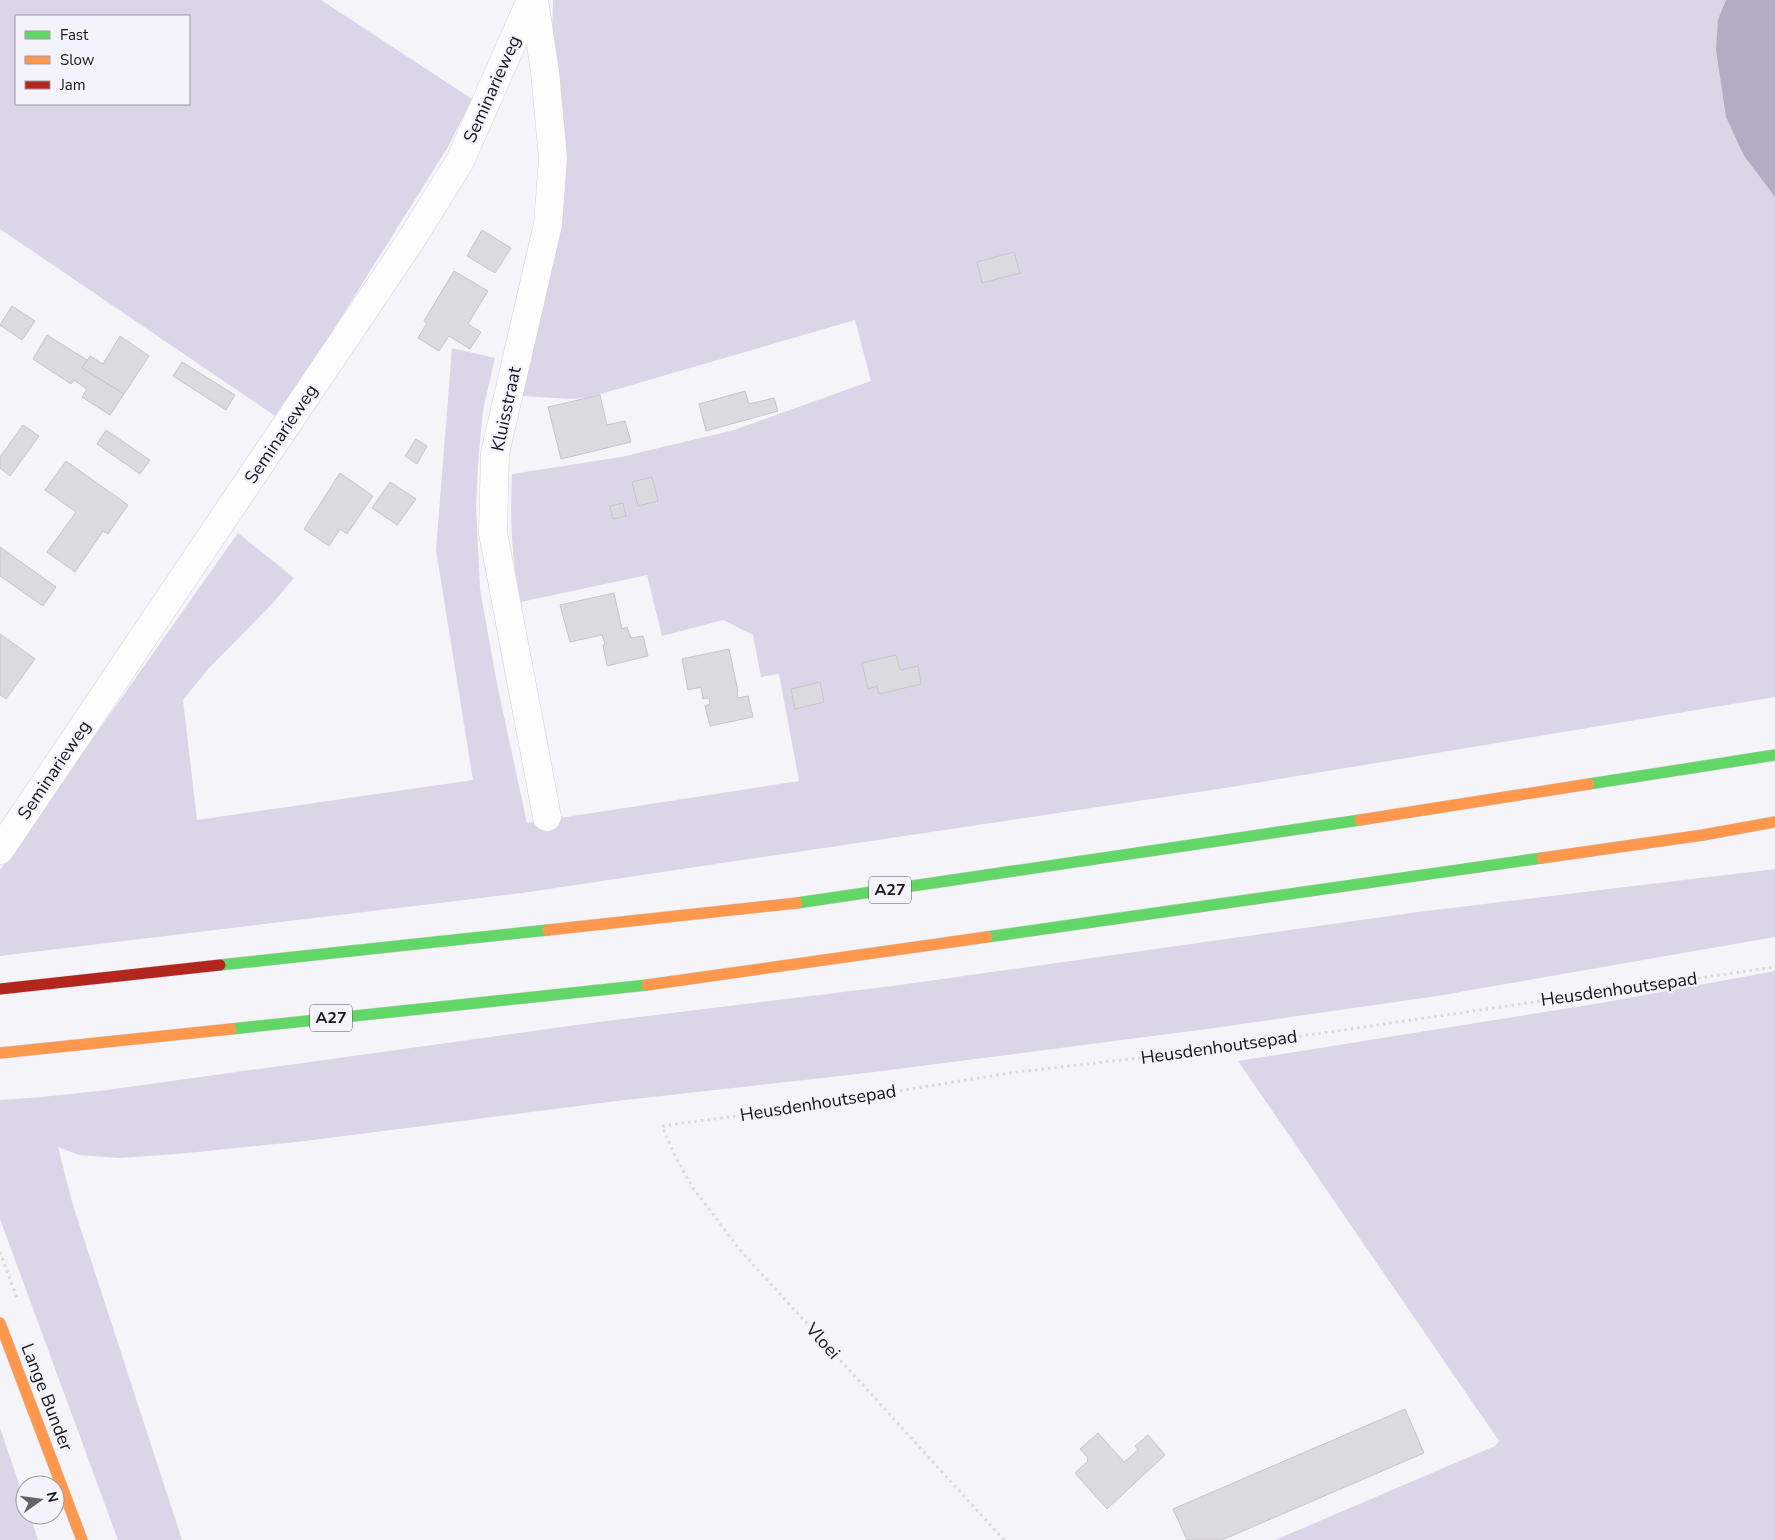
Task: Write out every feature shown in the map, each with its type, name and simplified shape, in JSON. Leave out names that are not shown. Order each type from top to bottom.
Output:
[{"type":"main road","name":"A27","points":[[0,989],[785,905],[1359,820],[1775,755]]},
{"type":"main road","name":"A27","points":[[0,1053],[663,983],[1703,835],[1775,822]]},
{"type":"main road","name":"A27","points":[[1703,835],[1757,836]]},
{"type":"main road","name":"Lange Bunder","points":[[0,1323],[82,1540]]},
{"type":"street","name":"Kluisstraat","points":[[533,0],[545,72],[553,158],[548,224],[495,453],[493,533],[547,817]]},
{"type":"street","name":"Seminarieweg","points":[[0,850],[412,240],[460,161],[533,0]]},
{"type":"path","name":"Heusdenhoutsepad","points":[[662,1126],[773,1111],[1010,1073],[1199,1051],[1775,967]]},
{"type":"path","name":"Vloei","points":[[662,1126],[676,1158],[694,1188],[740,1250],[1004,1540]]},
{"type":"shaded area","points":[[0,0],[321,0],[472,99],[448,147],[278,418],[0,229]]},
{"type":"shaded area","points":[[553,0],[1726,0],[1718,19],[1744,156],[1775,197],[1775,697],[1225,788],[522,893],[0,956],[0,870],[238,533],[294,578],[272,604],[209,668],[183,700],[197,820],[473,780],[436,550],[452,348],[495,358],[483,410],[478,464],[476,507],[480,589],[497,684],[527,823],[799,781],[779,674],[761,677],[753,635],[723,620],[662,636],[647,575],[521,602],[512,538],[512,474],[621,457],[734,430],[871,381],[855,320],[587,398],[522,396],[554,230],[551,75]]},
{"type":"shaded area","points":[[1726,0],[1775,0],[1775,197],[1744,156],[1726,117],[1716,50],[1718,19]]},
{"type":"shaded area","points":[[1775,869],[1775,937],[1437,996],[1207,1029],[875,1072],[625,1100],[305,1141],[119,1158],[79,1155],[58,1147],[72,1202],[182,1540],[118,1540],[0,1219],[0,1100],[107,1090],[598,1022],[900,985],[1418,912]]},
{"type":"shaded area","points":[[1775,971],[1775,1540],[1275,1540],[1495,1446],[1499,1441],[1238,1061],[1601,1003]]},
{"type":"shaded area","points":[[0,1428],[16,1475],[15,1525],[33,1525],[38,1540],[0,1540]]},
{"type":"building","points":[[482,230],[511,248],[495,273],[467,256]]},
{"type":"building","points":[[1014,252],[1020,273],[982,283],[977,262]]},
{"type":"building","points":[[454,271],[488,291],[468,324],[481,332],[470,349],[449,336],[439,351],[418,338],[427,323],[424,321]]},
{"type":"building","points":[[12,306],[35,321],[22,340],[0,325]]},
{"type":"building","points":[[47,335],[87,360],[82,368],[124,394],[110,415],[82,397],[87,389],[74,380],[71,384],[33,359]]},
{"type":"building","points":[[120,336],[149,356],[124,394],[82,368],[90,356],[103,364]]},
{"type":"building","points":[[182,362],[235,395],[226,410],[173,376]]},
{"type":"building","points":[[745,391],[749,404],[774,398],[778,411],[706,431],[699,404]]},
{"type":"building","points":[[600,395],[607,425],[625,421],[631,442],[561,459],[548,407]]},
{"type":"building","points":[[23,425],[39,436],[10,476],[0,468],[0,457]]},
{"type":"building","points":[[106,430],[150,460],[140,474],[97,444]]},
{"type":"building","points":[[416,439],[427,446],[417,464],[405,456]]},
{"type":"building","points":[[66,461],[128,505],[108,534],[103,531],[75,572],[47,552],[76,512],[45,490]]},
{"type":"building","points":[[340,473],[373,496],[347,534],[340,529],[329,546],[304,529]]},
{"type":"building","points":[[652,477],[658,501],[638,506],[632,482]]},
{"type":"building","points":[[390,482],[416,499],[397,525],[372,508]]},
{"type":"building","points":[[623,503],[626,516],[613,519],[610,506]]},
{"type":"building","points":[[0,547],[56,587],[43,606],[0,576]]},
{"type":"building","points":[[614,593],[622,629],[627,627],[631,638],[643,636],[648,656],[607,666],[603,645],[605,644],[602,635],[570,642],[560,605]]},
{"type":"building","points":[[0,634],[35,659],[6,699],[0,695]]},
{"type":"building","points":[[729,649],[738,698],[748,696],[753,717],[710,726],[705,706],[710,704],[709,698],[703,699],[701,687],[688,690],[682,659]]},
{"type":"building","points":[[896,655],[900,670],[918,666],[921,684],[879,694],[877,686],[868,689],[862,663]]},
{"type":"building","points":[[820,682],[824,702],[795,709],[791,689]]},
{"type":"building","points":[[1405,1409],[1424,1453],[1222,1540],[1187,1540],[1173,1509]]},
{"type":"building","points":[[1098,1433],[1124,1462],[1138,1450],[1135,1446],[1148,1435],[1165,1455],[1107,1509],[1075,1473],[1088,1461],[1088,1458],[1080,1449]]},
{"type":"traffic: fast","points":[[1589,784],[1775,755]]},
{"type":"traffic: fast","points":[[797,903],[1360,820]]},
{"type":"traffic: fast","points":[[987,937],[1542,858]]},
{"type":"traffic: fast","points":[[220,965],[548,930]]},
{"type":"traffic: fast","points":[[231,1029],[647,985]]},
{"type":"traffic: slow","points":[[1360,820],[1589,784]]},
{"type":"traffic: slow","points":[[1542,858],[1703,835],[1775,822]]},
{"type":"traffic: slow","points":[[548,930],[797,903]]},
{"type":"traffic: slow","points":[[647,985],[987,937]]},
{"type":"traffic: slow","points":[[0,1053],[231,1029]]},
{"type":"traffic: slow","points":[[0,1323],[82,1540]]},
{"type":"traffic: jam","points":[[0,989],[220,965]]}]
